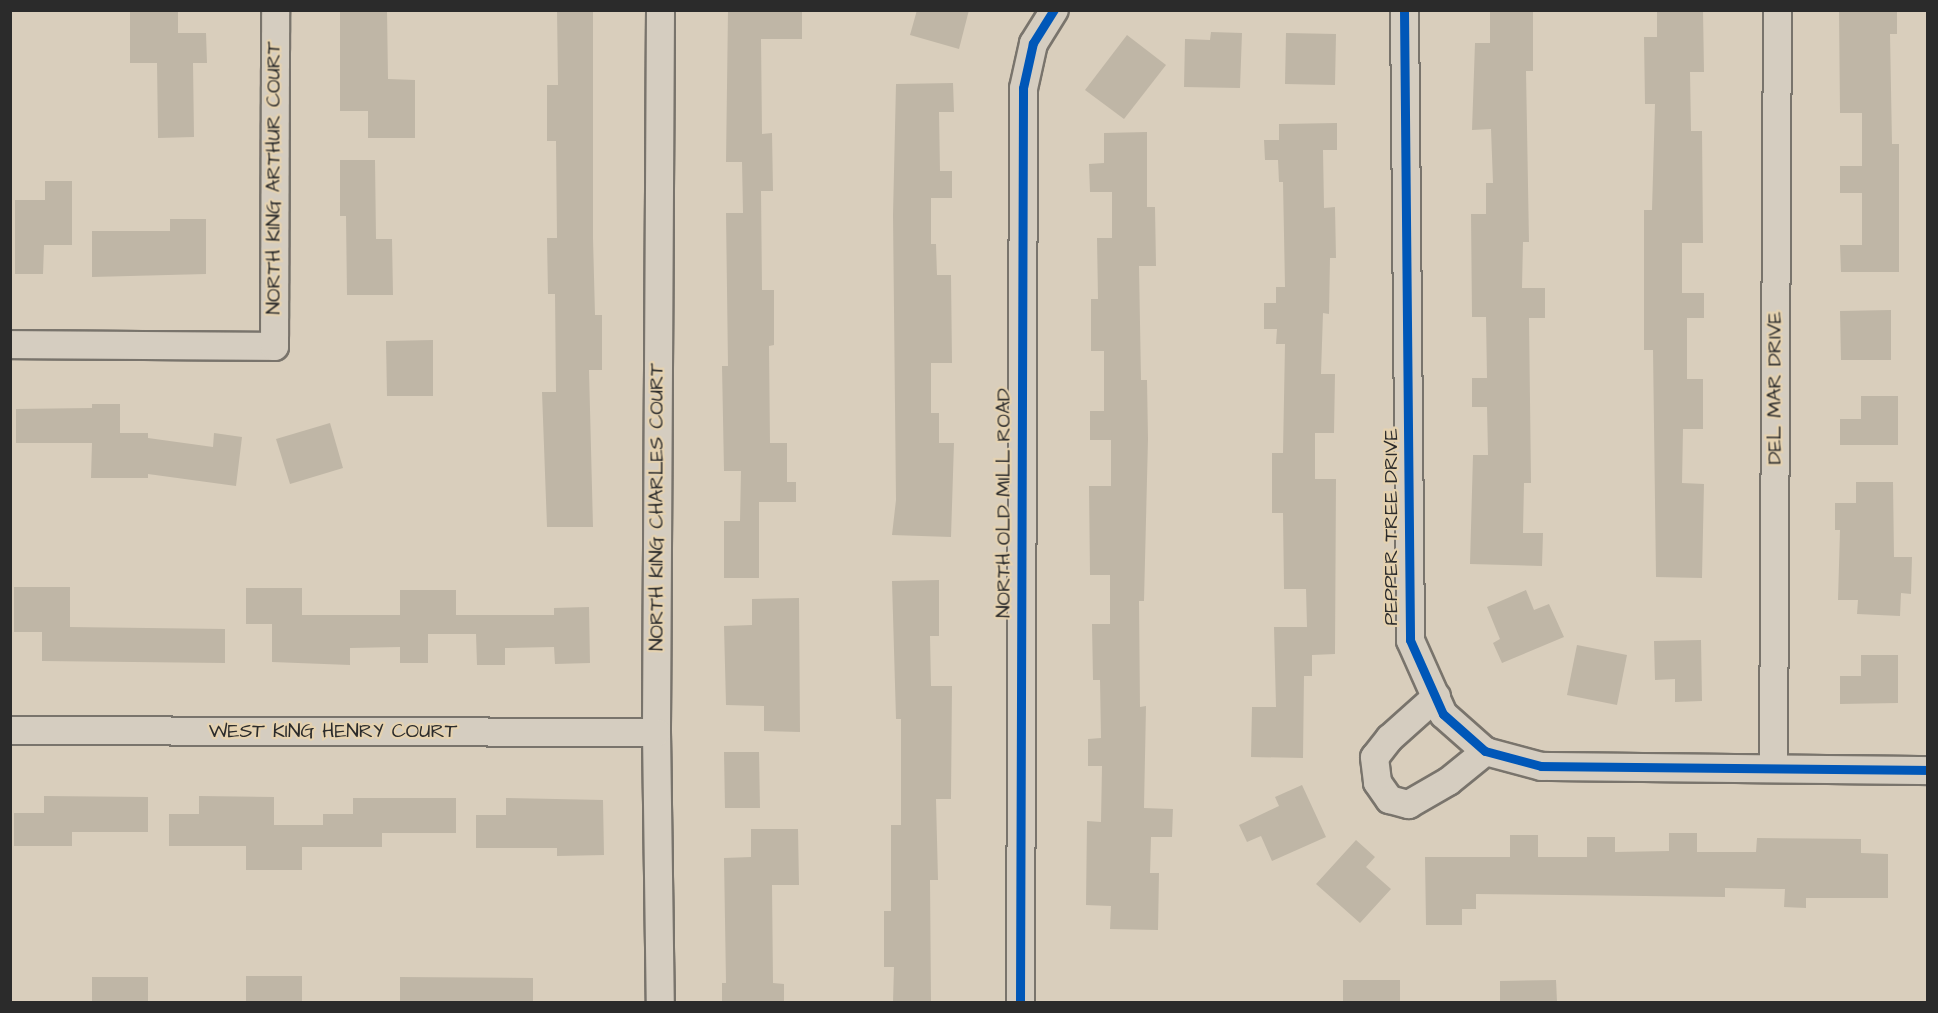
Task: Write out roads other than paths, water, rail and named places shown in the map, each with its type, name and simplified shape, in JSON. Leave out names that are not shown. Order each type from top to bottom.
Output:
[{"type":"street","name":"NORTH KING ARTHUR COURT","points":[[10,344],[274,346],[275,10]]},
{"type":"street","name":"NORTH KING CHARLES COURT","points":[[660,10],[656,732],[660,1002]]},
{"type":"street","name":"NORTH OLD MILL ROAD","points":[[1020,1002],[1023,88],[1033,43],[1053,10]]},
{"type":"street","name":"PEPPER TREE DRIVE","points":[[1404,10],[1410,640],[1443,714],[1485,751],[1541,766],[1773,765],[1928,770]]},
{"type":"street","name":"DEL MAR DRIVE","points":[[1773,765],[1777,10]]},
{"type":"street","points":[[1436,696],[1389,738],[1374,757],[1377,782],[1389,799],[1408,804],[1448,781],[1485,751]]},
{"type":"street","name":"WEST KING HENRY COURT","points":[[10,730],[656,732]]}]
